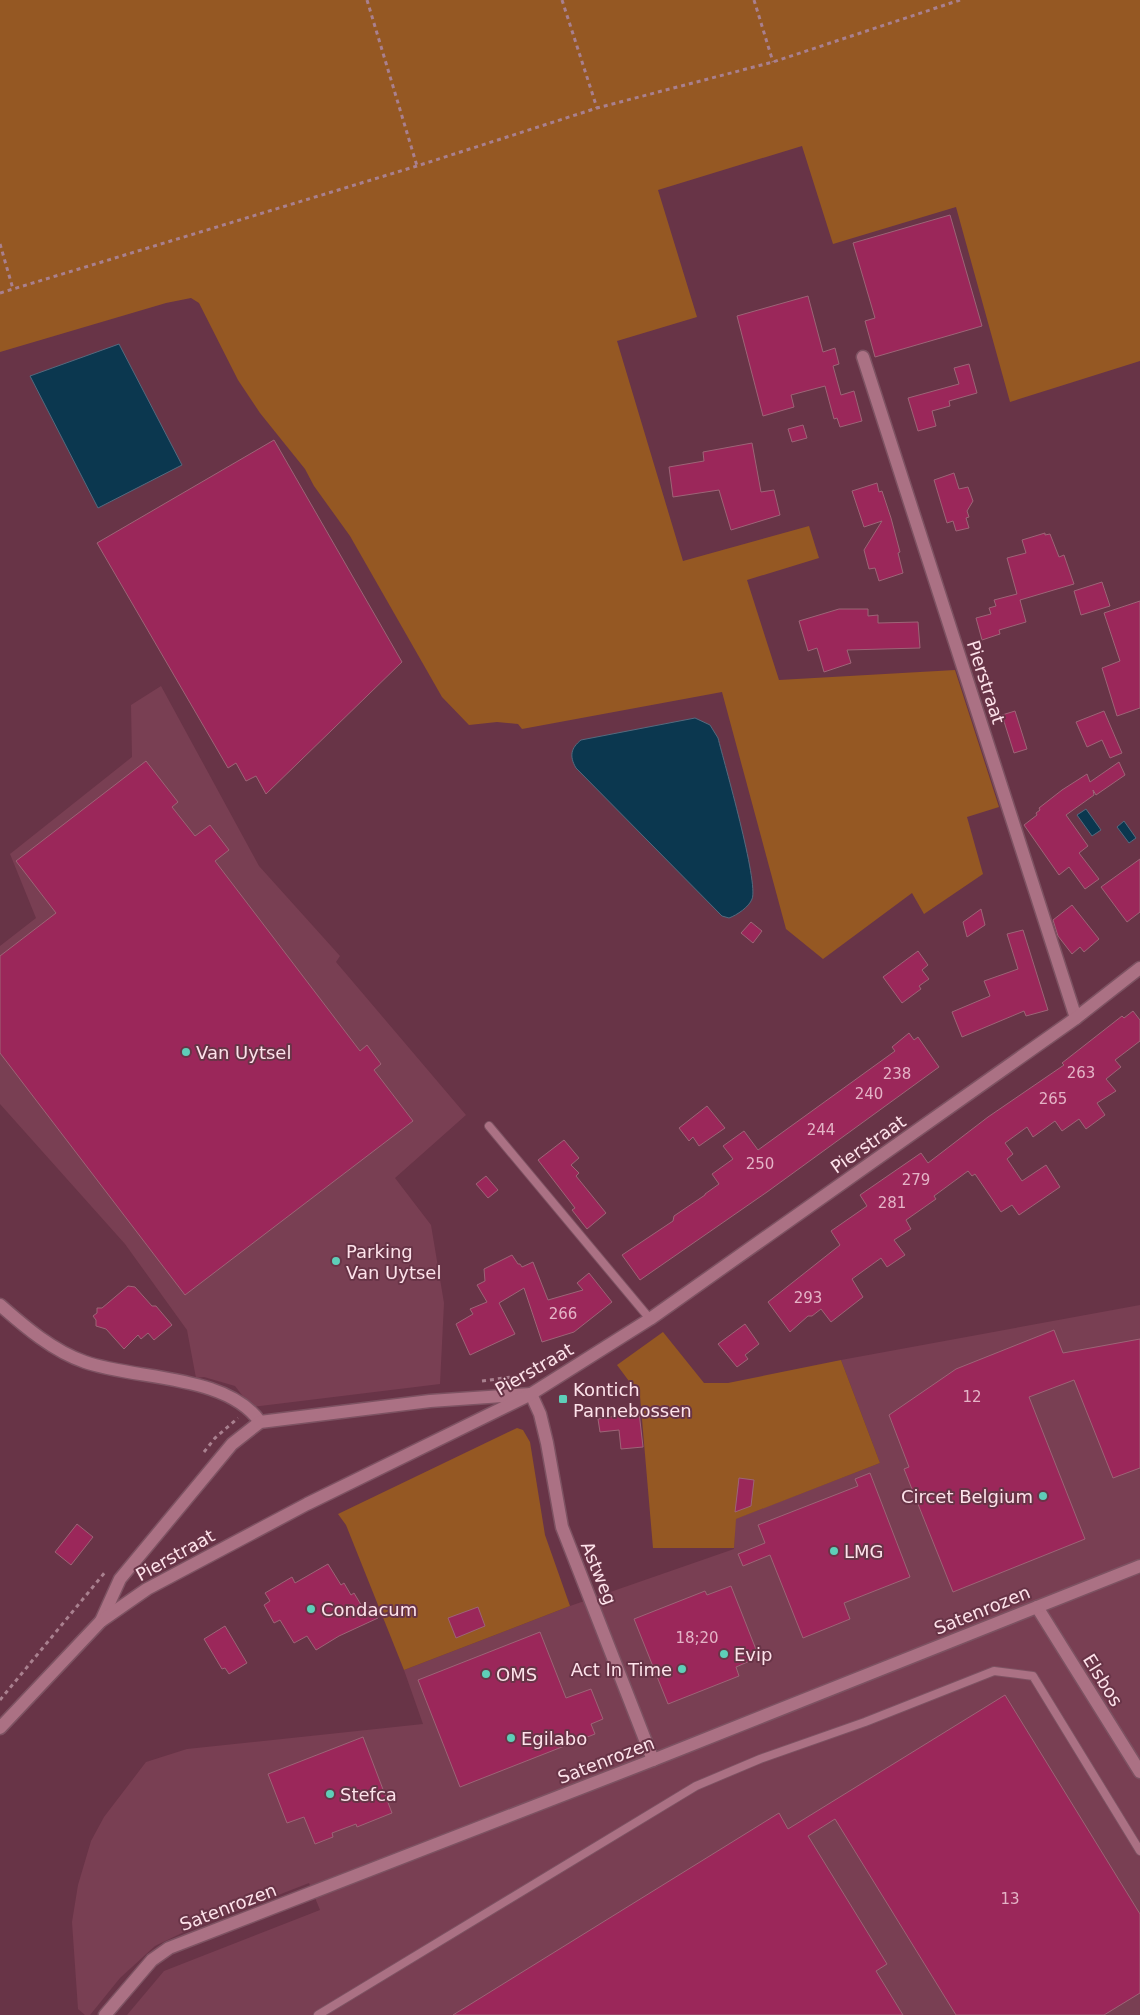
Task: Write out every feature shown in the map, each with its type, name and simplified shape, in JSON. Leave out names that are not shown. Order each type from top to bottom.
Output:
[{"type":"street","name":"Pierstraat","points":[[863,357],[1076,1018]]},
{"type":"street","name":"Pierstraat","points":[[0,1728],[101,1621],[147,1589],[298,1509],[531,1394],[650,1319],[1076,1018],[1140,968]]},
{"type":"street","points":[[0,1305],[45,1341],[78,1360],[102,1367],[173,1379],[235,1399],[247,1406],[260,1422]]},
{"type":"street","points":[[101,1621],[120,1579],[232,1444],[260,1422],[430,1401],[531,1394]]},
{"type":"street","name":"Astweg","points":[[531,1394],[540,1414],[547,1444],[562,1527],[654,1760]]},
{"type":"street","name":"Satenrozen","points":[[105,2015],[152,1960],[169,1948],[654,1760],[1140,1566]]},
{"type":"street","name":"Elsbos","points":[[1037,1607],[1140,1772]]},
{"type":"lane","points":[[489,1126],[650,1319]]},
{"type":"lane","points":[[318,2015],[696,1786],[994,1671],[1033,1676],[1140,1851]]},
{"type":"path","points":[[367,0],[417,166]]},
{"type":"path","points":[[562,0],[597,108]]},
{"type":"path","points":[[754,0],[773,62]]},
{"type":"path","points":[[0,293],[417,166],[597,108],[773,62],[946,2],[960,0]]},
{"type":"path","points":[[0,244],[13,289]]},
{"type":"shaded area","points":[[0,0],[1140,0],[1140,361],[1010,402],[956,207],[833,244],[802,146],[658,190],[697,317],[617,341],[683,561],[809,526],[819,558],[747,580],[779,680],[955,670],[999,807],[967,817],[983,874],[924,914],[912,893],[823,959],[786,929],[722,692],[522,729],[518,724],[497,722],[469,725],[442,697],[350,536],[314,486],[305,469],[260,413],[238,380],[199,303],[191,298],[166,303],[0,352]]},
{"type":"shaded area","points":[[161,686],[259,866],[340,956],[336,962],[466,1115],[395,1178],[431,1225],[444,1303],[440,1384],[251,1407],[235,1386],[204,1377],[196,1378],[187,1330],[125,1244],[0,1104],[0,946],[36,918],[10,854],[132,757],[131,705]]},
{"type":"shaded area","points":[[1140,1305],[1140,2015],[127,2015],[164,1971],[320,1910],[309,1883],[184,1932],[155,1946],[120,1978],[90,2015],[85,2015],[78,2009],[72,1922],[78,1885],[91,1841],[104,1817],[146,1762],[187,1749],[423,1724],[404,1670],[570,1606],[734,1549],[735,1519],[880,1463],[841,1360]]},
{"type":"shaded area","points":[[663,1332],[704,1383],[728,1383],[841,1360],[880,1463],[736,1519],[734,1548],[653,1548],[640,1396],[617,1365]]},
{"type":"shaded area","points":[[517,1428],[523,1430],[530,1442],[545,1535],[570,1606],[404,1670],[346,1525],[338,1514]]},
{"type":"water","points":[[119,344],[182,465],[98,508],[30,376]]},
{"type":"water","points":[[695,718],[710,725],[718,738],[740,821],[750,870],[753,888],[752,899],[736,915],[729,918],[722,916],[576,768],[572,760],[573,749],[581,740]]},
{"type":"water","points":[[1086,809],[1101,830],[1092,836],[1077,815]]},
{"type":"water","points":[[1124,821],[1136,838],[1129,843],[1117,827]]},
{"type":"building","points":[[950,215],[982,326],[875,357],[865,321],[875,318],[853,243]]},
{"type":"building","points":[[808,296],[823,352],[835,348],[839,364],[833,366],[841,395],[854,391],[862,421],[840,427],[837,418],[834,419],[825,386],[791,395],[794,407],[763,416],[737,316]]},
{"type":"building","points":[[969,364],[977,393],[949,401],[950,406],[932,411],[936,426],[918,431],[908,398],[959,384],[954,368]]},
{"type":"building","points":[[803,425],[807,438],[792,442],[788,429]]},
{"type":"building","points":[[274,440],[402,662],[266,794],[256,776],[246,781],[236,763],[228,768],[97,543]]},
{"type":"building","points":[[752,443],[761,492],[774,490],[780,515],[731,530],[719,490],[673,497],[669,467],[704,461],[703,452]]},
{"type":"building","points":[[954,473],[959,489],[968,487],[973,501],[967,511],[969,517],[966,518],[969,528],[956,531],[953,521],[947,523],[934,480]]},
{"type":"building","points":[[877,483],[879,492],[882,491],[891,518],[900,552],[898,553],[903,573],[879,581],[875,568],[869,569],[864,550],[882,521],[864,527],[852,491]]},
{"type":"building","points":[[1045,533],[1045,535],[1050,534],[1059,557],[1064,555],[1074,584],[1020,600],[1026,622],[999,630],[1000,634],[982,640],[976,618],[991,614],[989,608],[996,606],[994,600],[1017,594],[1007,558],[1026,553],[1022,540]]},
{"type":"building","points":[[1102,582],[1110,606],[1081,615],[1074,591]]},
{"type":"building","points":[[1140,601],[1140,708],[1117,716],[1102,668],[1120,661],[1104,613]]},
{"type":"building","points":[[839,609],[868,609],[868,616],[878,615],[878,623],[918,622],[920,648],[847,650],[851,663],[824,672],[817,648],[808,651],[799,621]]},
{"type":"building","points":[[1015,711],[1027,749],[1014,753],[1002,715]]},
{"type":"building","points":[[1104,711],[1122,753],[1110,758],[1102,740],[1087,747],[1076,722]]},
{"type":"building","name":"Van Uytsel","points":[[146,761],[178,802],[172,807],[195,836],[210,825],[229,850],[215,861],[360,1051],[367,1045],[381,1064],[374,1070],[413,1121],[185,1295],[0,1053],[0,956],[56,913],[16,861]]},
{"type":"building","points":[[1119,762],[1125,775],[1096,795],[1093,790],[1094,795],[1066,815],[1088,846],[1079,853],[1099,879],[1085,889],[1069,867],[1059,875],[1024,825],[1037,815],[1036,813],[1040,810],[1039,808],[1062,790],[1087,774],[1090,782]]},
{"type":"building","points":[[1140,859],[1140,912],[1127,922],[1101,887]]},
{"type":"building","points":[[1072,905],[1099,939],[1084,952],[1080,947],[1072,954],[1058,936],[1053,920]]},
{"type":"building","points":[[981,909],[985,925],[967,937],[963,922]]},
{"type":"building","points":[[751,922],[762,931],[753,943],[741,933]]},
{"type":"building","points":[[1023,930],[1048,1010],[1026,1016],[1024,1011],[962,1037],[952,1012],[990,996],[984,981],[1018,969],[1007,934]]},
{"type":"building","points":[[918,951],[928,965],[922,970],[929,979],[919,986],[921,989],[902,1003],[883,977]]},
{"type":"building","points":[[1133,1011],[1140,1020],[1140,1041],[1115,1060],[1121,1067],[1106,1079],[1116,1091],[1097,1103],[1105,1115],[1086,1129],[1079,1119],[1062,1131],[1055,1121],[1033,1137],[1027,1127],[1005,1143],[1013,1154],[1007,1159],[1022,1181],[1046,1165],[1060,1187],[1019,1215],[1012,1205],[1001,1212],[975,1174],[972,1176],[968,1171],[934,1196],[936,1199],[906,1220],[911,1229],[894,1240],[905,1255],[887,1267],[881,1258],[852,1279],[863,1297],[831,1322],[821,1309],[812,1316],[808,1316],[790,1332],[768,1302],[840,1245],[831,1231],[867,1206],[860,1195],[921,1153],[928,1163],[988,1117],[1064,1065],[1062,1063],[1122,1016],[1124,1018]]},
{"type":"building","points":[[909,1033],[914,1040],[918,1037],[939,1067],[767,1192],[640,1280],[622,1255],[673,1221],[674,1216],[719,1184],[712,1174],[733,1159],[723,1146],[744,1131],[758,1150],[895,1051],[892,1047]]},
{"type":"building","points":[[707,1106],[725,1128],[699,1146],[693,1137],[689,1141],[679,1128]]},
{"type":"building","points":[[564,1140],[579,1158],[571,1165],[579,1173],[576,1176],[606,1213],[587,1229],[572,1210],[575,1208],[538,1160]]},
{"type":"building","points":[[486,1176],[498,1190],[488,1198],[476,1184]]},
{"type":"building","points":[[512,1255],[522,1267],[533,1262],[548,1300],[583,1290],[577,1283],[589,1273],[612,1302],[574,1332],[542,1342],[524,1288],[499,1303],[515,1334],[470,1355],[456,1324],[473,1314],[470,1309],[487,1302],[477,1285],[485,1281],[484,1269]]},
{"type":"building","points":[[128,1286],[135,1287],[152,1306],[156,1306],[172,1325],[154,1340],[148,1333],[141,1339],[138,1335],[124,1349],[106,1329],[96,1326],[96,1320],[93,1316],[97,1313],[97,1308],[102,1308]]},
{"type":"building","points":[[745,1324],[759,1344],[745,1355],[748,1359],[737,1367],[718,1344]]},
{"type":"building","points":[[1054,1330],[1063,1353],[1140,1339],[1140,1468],[1113,1478],[1074,1380],[1029,1397],[1085,1539],[953,1592],[904,1469],[909,1467],[889,1415],[956,1369]]},
{"type":"building","points":[[639,1412],[643,1447],[621,1449],[619,1430],[600,1432],[598,1419]]},
{"type":"building","name":"LMG","points":[[870,1473],[910,1577],[844,1603],[850,1619],[803,1638],[770,1555],[743,1566],[738,1554],[765,1543],[758,1525],[858,1486],[855,1479]]},
{"type":"building","points":[[739,1478],[754,1480],[751,1506],[735,1512]]},
{"type":"building","points":[[77,1524],[93,1537],[71,1565],[55,1552]]},
{"type":"building","name":"Condacum","points":[[328,1564],[341,1585],[344,1583],[351,1595],[354,1593],[363,1608],[371,1605],[378,1618],[339,1636],[316,1650],[307,1636],[294,1643],[280,1620],[274,1623],[264,1605],[270,1601],[265,1593],[292,1577],[295,1583]]},
{"type":"building","points":[[731,1586],[759,1657],[736,1667],[739,1676],[668,1704],[634,1619],[705,1591],[707,1595]]},
{"type":"building","points":[[478,1607],[485,1626],[456,1638],[448,1618]]},
{"type":"building","points":[[225,1626],[247,1663],[229,1674],[225,1668],[222,1669],[204,1639]]},
{"type":"building","points":[[540,1632],[566,1698],[591,1689],[603,1719],[591,1724],[595,1734],[460,1787],[418,1680]]},
{"type":"building","points":[[1005,1695],[1140,1914],[1140,1993],[1104,2015],[956,2015],[835,1819],[808,1836],[887,1964],[876,1971],[903,2015],[453,2015],[779,1813],[788,1829]]},
{"type":"building","name":"Stefca","points":[[363,1737],[392,1813],[357,1827],[356,1824],[332,1833],[333,1837],[315,1844],[304,1817],[287,1823],[268,1774]]},
{"type":"place","name":"Van Uytsel","points":[[186,1052]]},
{"type":"place","name":"Parking Van Uytsel","points":[[336,1261]]},
{"type":"place","name":"Kontich Pannebossen","points":[[563,1399]]},
{"type":"place","name":"Circet Belgium","points":[[1043,1496]]},
{"type":"place","name":"LMG","points":[[834,1551]]},
{"type":"place","name":"Condacum","points":[[311,1609]]},
{"type":"place","name":"Evip","points":[[724,1654]]},
{"type":"place","name":"Act In Time","points":[[682,1669]]},
{"type":"place","name":"OMS","points":[[486,1674]]},
{"type":"place","name":"Egilabo","points":[[511,1738]]},
{"type":"place","name":"Stefca","points":[[330,1794]]}]
